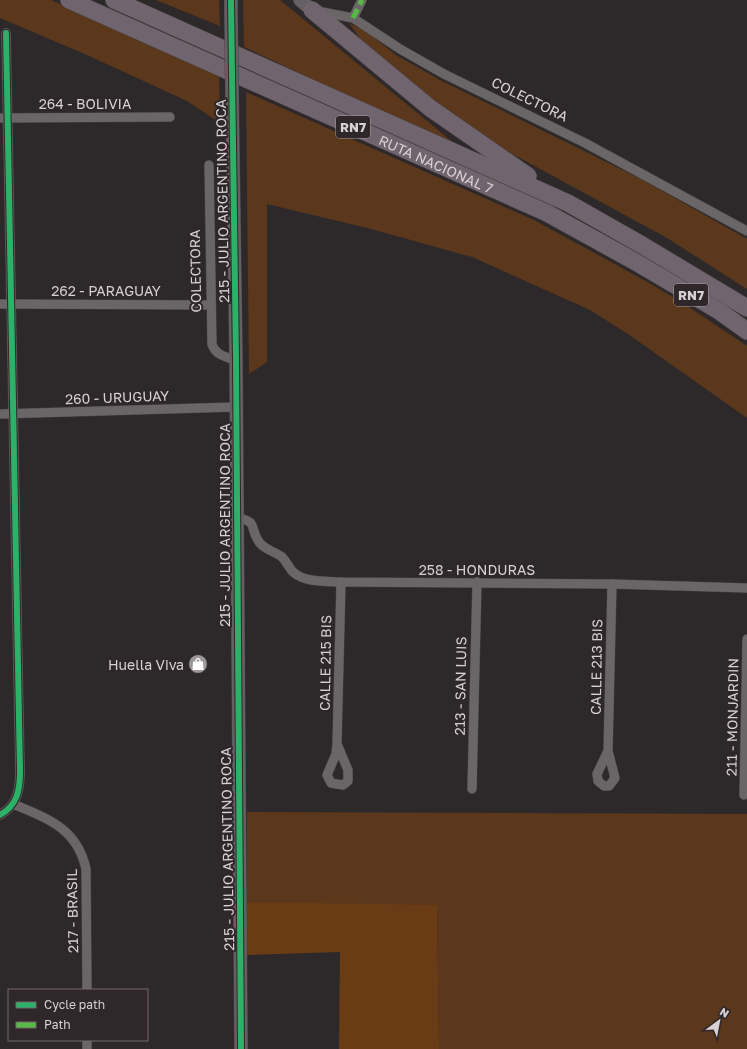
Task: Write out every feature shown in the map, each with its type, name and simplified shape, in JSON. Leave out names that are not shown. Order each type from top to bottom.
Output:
[{"type":"highway","name":"RUTA NACIONAL 7","points":[[69,0],[547,213],[641,265],[719,311],[747,330]]},
{"type":"highway","name":"RUTA NACIONAL 7","points":[[114,0],[568,203],[675,264],[747,308]]},
{"type":"highway","points":[[306,5],[430,108],[475,141],[568,203]]},
{"type":"street","name":"215 - JULIO ARGENTINO ROCA","points":[[231,0],[236,360],[235,407],[241,1049]]},
{"type":"street","points":[[353,18],[362,0]]},
{"type":"street","name":"COLECTORA","points":[[306,5],[353,18],[400,49],[444,74],[586,143],[747,231]]},
{"type":"street","points":[[0,815],[13,804],[20,792],[12,304],[3,118],[6,33]]},
{"type":"street","name":"264 - BOLIVIA","points":[[3,118],[170,117]]},
{"type":"street","name":"COLECTORA","points":[[209,165],[212,344],[214,350],[220,355],[236,360]]},
{"type":"street","name":"262 - PARAGUAY","points":[[0,304],[211,305]]},
{"type":"street","name":"260 - URUGUAY","points":[[0,414],[235,407]]},
{"type":"street","name":"258 - HONDURAS","points":[[236,517],[249,520],[253,524],[259,541],[265,549],[280,556],[287,562],[293,572],[302,578],[341,582],[477,582],[747,588]]},
{"type":"street","name":"CALLE 215 BIS","points":[[338,744],[341,582]]},
{"type":"street","name":"213 - SAN LUIS","points":[[472,789],[477,582]]},
{"type":"street","name":"CALLE 213 BIS","points":[[608,751],[612,584]]},
{"type":"street","name":"211 - MONJARDIN","points":[[744,795],[747,639]]},
{"type":"street","name":"217 - BRASIL","points":[[13,804],[56,823],[68,832],[83,854],[86,869],[87,989]]},
{"type":"shaded area","points":[[0,0],[51,0],[219,75],[220,123],[187,101],[87,55],[0,18]]},
{"type":"shaded area","points":[[156,0],[219,0],[220,26]]},
{"type":"shaded area","points":[[243,0],[280,0],[460,148],[244,47]]},
{"type":"shaded area","points":[[349,23],[364,30],[396,55],[440,80],[641,179],[747,239],[747,289],[667,238],[474,133],[364,44]]},
{"type":"shaded area","points":[[246,92],[536,221],[651,284],[689,307],[747,346],[747,418],[628,334],[590,310],[472,257],[371,229],[267,204],[267,362],[249,374]]},
{"type":"shaded area","points":[[247,812],[747,814],[747,1049],[439,1049],[437,906],[247,902]]},
{"type":"shaded area","points":[[247,902],[437,905],[439,1049],[339,1049],[340,952],[246,955]]},
{"type":"marked path","points":[[353,18],[362,0]]},
{"type":"cycle path","points":[[231,0],[236,360],[241,1049]]},
{"type":"cycle path","points":[[0,815],[11,806],[17,796],[20,771],[6,33]]},
{"type":"place","name":"Huella Viva","points":[[198,664]]}]
